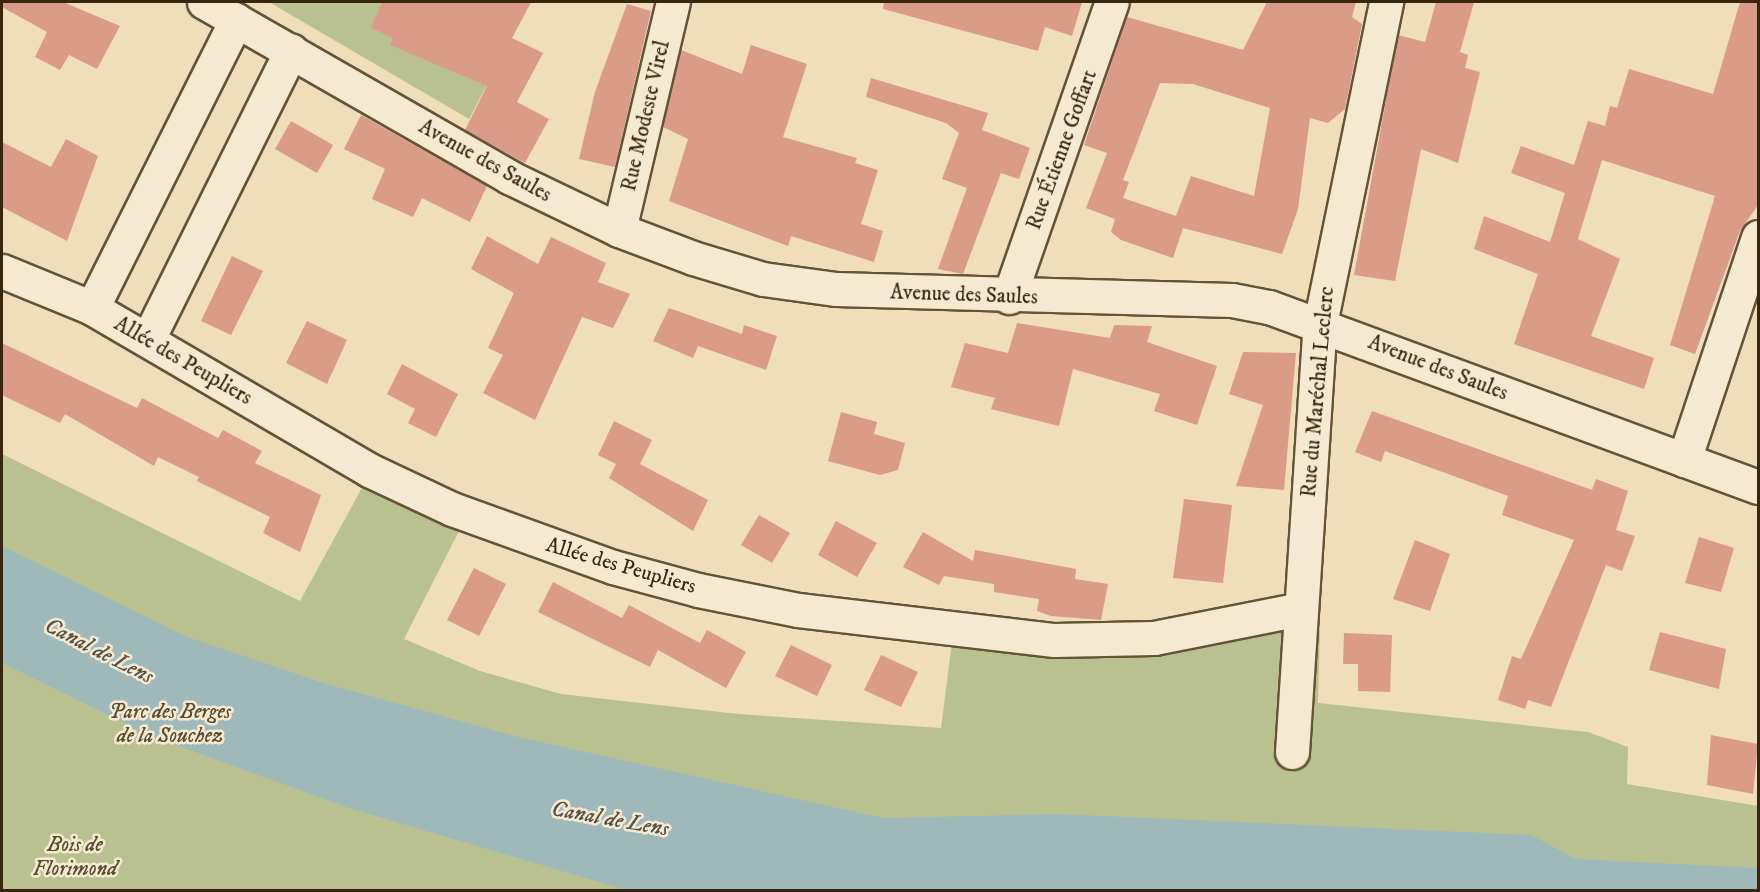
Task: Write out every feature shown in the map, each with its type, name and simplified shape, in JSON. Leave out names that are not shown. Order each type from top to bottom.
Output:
[{"type":"street","name":"Avenue des Saules","points":[[204,2],[509,177],[619,230],[763,279],[836,290],[1009,297],[1232,300],[1320,324],[1758,487]]},
{"type":"street","name":"Rue Modeste Virel","points":[[619,230],[673,2]]},
{"type":"street","name":"Rue Étienne Goffart","points":[[1009,297],[1112,2]]},
{"type":"street","name":"Rue du Maréchal Leclerc","points":[[1292,752],[1320,324],[1386,2]]},
{"type":"street","points":[[92,308],[236,20]]},
{"type":"street","points":[[148,339],[291,51]]},
{"type":"street","points":[[1684,460],[1758,237]]},
{"type":"street","name":"Allée des Peupliers","points":[[2,271],[92,308],[369,470],[452,509],[613,567],[698,590],[798,610],[1054,640],[1154,638],[1300,609]]},
{"type":"green space","points":[[269,2],[531,2],[469,119]]},
{"type":"green space","name":"Parc des Berges de la Souchez","points":[[2,454],[300,601],[363,486],[459,531],[404,639],[480,671],[561,694],[738,714],[941,728],[952,642],[1108,655],[1158,652],[1267,629],[1320,630],[1318,703],[1588,732],[1628,747],[1627,784],[1758,806],[1758,890],[2,890]]},
{"type":"water","name":"Canal de Lens","points":[[2,546],[185,636],[323,683],[518,737],[883,818],[1058,814],[1531,835],[1576,859],[1758,868],[1758,890],[626,890],[352,809],[151,736],[2,663]]},
{"type":"building","points":[[2,2],[63,2],[120,26],[97,69],[69,55],[60,70],[35,57],[47,32],[2,7]]},
{"type":"building","points":[[382,2],[531,2],[512,38],[543,53],[517,102],[549,119],[525,163],[465,130],[487,86],[390,45],[393,38],[371,28]]},
{"type":"building","points":[[884,2],[1082,2],[1072,36],[1045,27],[1038,51],[883,9]]},
{"type":"building","points":[[1267,2],[1356,2],[1352,17],[1362,24],[1345,109],[1328,123],[1310,118],[1298,209],[1282,254],[1183,228],[1173,258],[1121,240],[1111,232],[1115,219],[1086,208],[1107,153],[1084,145],[1127,17],[1243,50]],"holes":[[[1160,83],[1193,84],[1270,108],[1254,196],[1191,176],[1176,216],[1123,198],[1129,182],[1123,180]]]},
{"type":"building","points":[[1436,2],[1474,2],[1460,52],[1468,55],[1465,68],[1480,72],[1458,163],[1421,149],[1395,281],[1354,275],[1398,35],[1425,42]]},
{"type":"building","points":[[1740,2],[1758,2],[1758,205],[1740,231],[1695,354],[1670,345],[1715,196],[1602,160],[1578,239],[1620,259],[1591,336],[1654,358],[1644,389],[1514,344],[1538,274],[1474,249],[1484,216],[1550,242],[1565,193],[1511,173],[1521,146],[1574,165],[1588,121],[1605,126],[1610,106],[1617,108],[1629,69],[1713,94]]},
{"type":"building","points":[[627,4],[651,11],[615,167],[579,159],[595,92]]},
{"type":"building","points":[[751,45],[807,64],[783,137],[857,158],[855,163],[878,170],[861,224],[883,231],[874,262],[791,236],[788,246],[669,201],[688,139],[663,127],[681,50],[742,74]]},
{"type":"building","points":[[871,78],[988,113],[982,130],[1030,148],[1019,179],[1001,173],[963,274],[938,269],[967,188],[942,179],[959,133],[946,123],[866,97]]},
{"type":"building","points":[[361,115],[487,186],[470,222],[422,198],[413,217],[372,199],[385,169],[344,149]]},
{"type":"building","points":[[291,121],[333,145],[317,173],[275,149]]},
{"type":"building","points":[[66,139],[98,156],[67,241],[2,207],[2,142],[51,167]]},
{"type":"building","points":[[487,236],[538,264],[551,237],[606,263],[598,282],[630,294],[613,328],[582,317],[535,420],[483,393],[503,355],[488,348],[514,293],[471,269]]},
{"type":"building","points":[[232,256],[263,271],[231,335],[201,321]]},
{"type":"building","points":[[669,308],[742,334],[744,325],[777,336],[766,370],[698,346],[693,358],[653,341]]},
{"type":"building","points":[[307,321],[347,340],[327,384],[286,363]]},
{"type":"building","points":[[1017,323],[1110,338],[1114,325],[1152,326],[1147,342],[1217,366],[1197,425],[1154,411],[1160,394],[1073,369],[1059,426],[991,409],[995,398],[951,387],[965,343],[1008,353]]},
{"type":"building","points":[[2,343],[137,408],[142,398],[218,438],[223,430],[262,451],[255,463],[321,495],[300,552],[263,533],[270,517],[197,481],[199,477],[158,457],[154,466],[65,414],[60,423],[2,395]]},
{"type":"building","points":[[1243,352],[1296,353],[1284,490],[1236,486],[1263,405],[1229,394]]},
{"type":"building","points":[[402,364],[458,394],[436,437],[408,423],[415,409],[387,394]]},
{"type":"building","points":[[1372,411],[1592,490],[1596,479],[1628,491],[1616,530],[1635,536],[1622,571],[1606,565],[1551,707],[1528,700],[1525,709],[1498,700],[1512,656],[1521,659],[1574,540],[1502,515],[1508,496],[1385,451],[1381,462],[1355,452]]},
{"type":"building","points":[[841,412],[877,422],[874,434],[905,443],[898,470],[880,475],[828,461]]},
{"type":"building","points":[[614,421],[652,440],[640,464],[708,500],[693,531],[609,478],[616,464],[598,455]]},
{"type":"building","points":[[1184,499],[1232,505],[1223,583],[1173,578]]},
{"type":"building","points":[[759,515],[790,533],[772,563],[741,545]]},
{"type":"building","points":[[836,521],[877,543],[857,577],[818,555]]},
{"type":"building","points":[[923,532],[973,561],[975,550],[1076,569],[1075,579],[1108,584],[1101,620],[1051,616],[1037,611],[1039,599],[994,592],[994,584],[944,576],[939,585],[903,567]]},
{"type":"building","points":[[1699,537],[1734,548],[1721,592],[1685,583]]},
{"type":"building","points":[[1415,540],[1450,554],[1430,611],[1393,599]]},
{"type":"building","points":[[474,568],[506,584],[479,636],[447,620]]},
{"type":"building","points":[[553,582],[622,618],[629,605],[700,643],[707,630],[746,652],[726,688],[658,650],[650,667],[538,612]]},
{"type":"building","points":[[1660,632],[1726,649],[1719,689],[1649,670]]},
{"type":"building","points":[[1344,633],[1392,635],[1390,692],[1358,691],[1358,664],[1343,664]]},
{"type":"building","points":[[791,645],[832,665],[817,696],[775,676]]},
{"type":"building","points":[[881,655],[918,672],[901,707],[864,690]]},
{"type":"building","points":[[1711,735],[1758,744],[1753,794],[1707,785]]},
{"type":"park label","name":"Bois de Florimond","points":[[75,857]]}]
